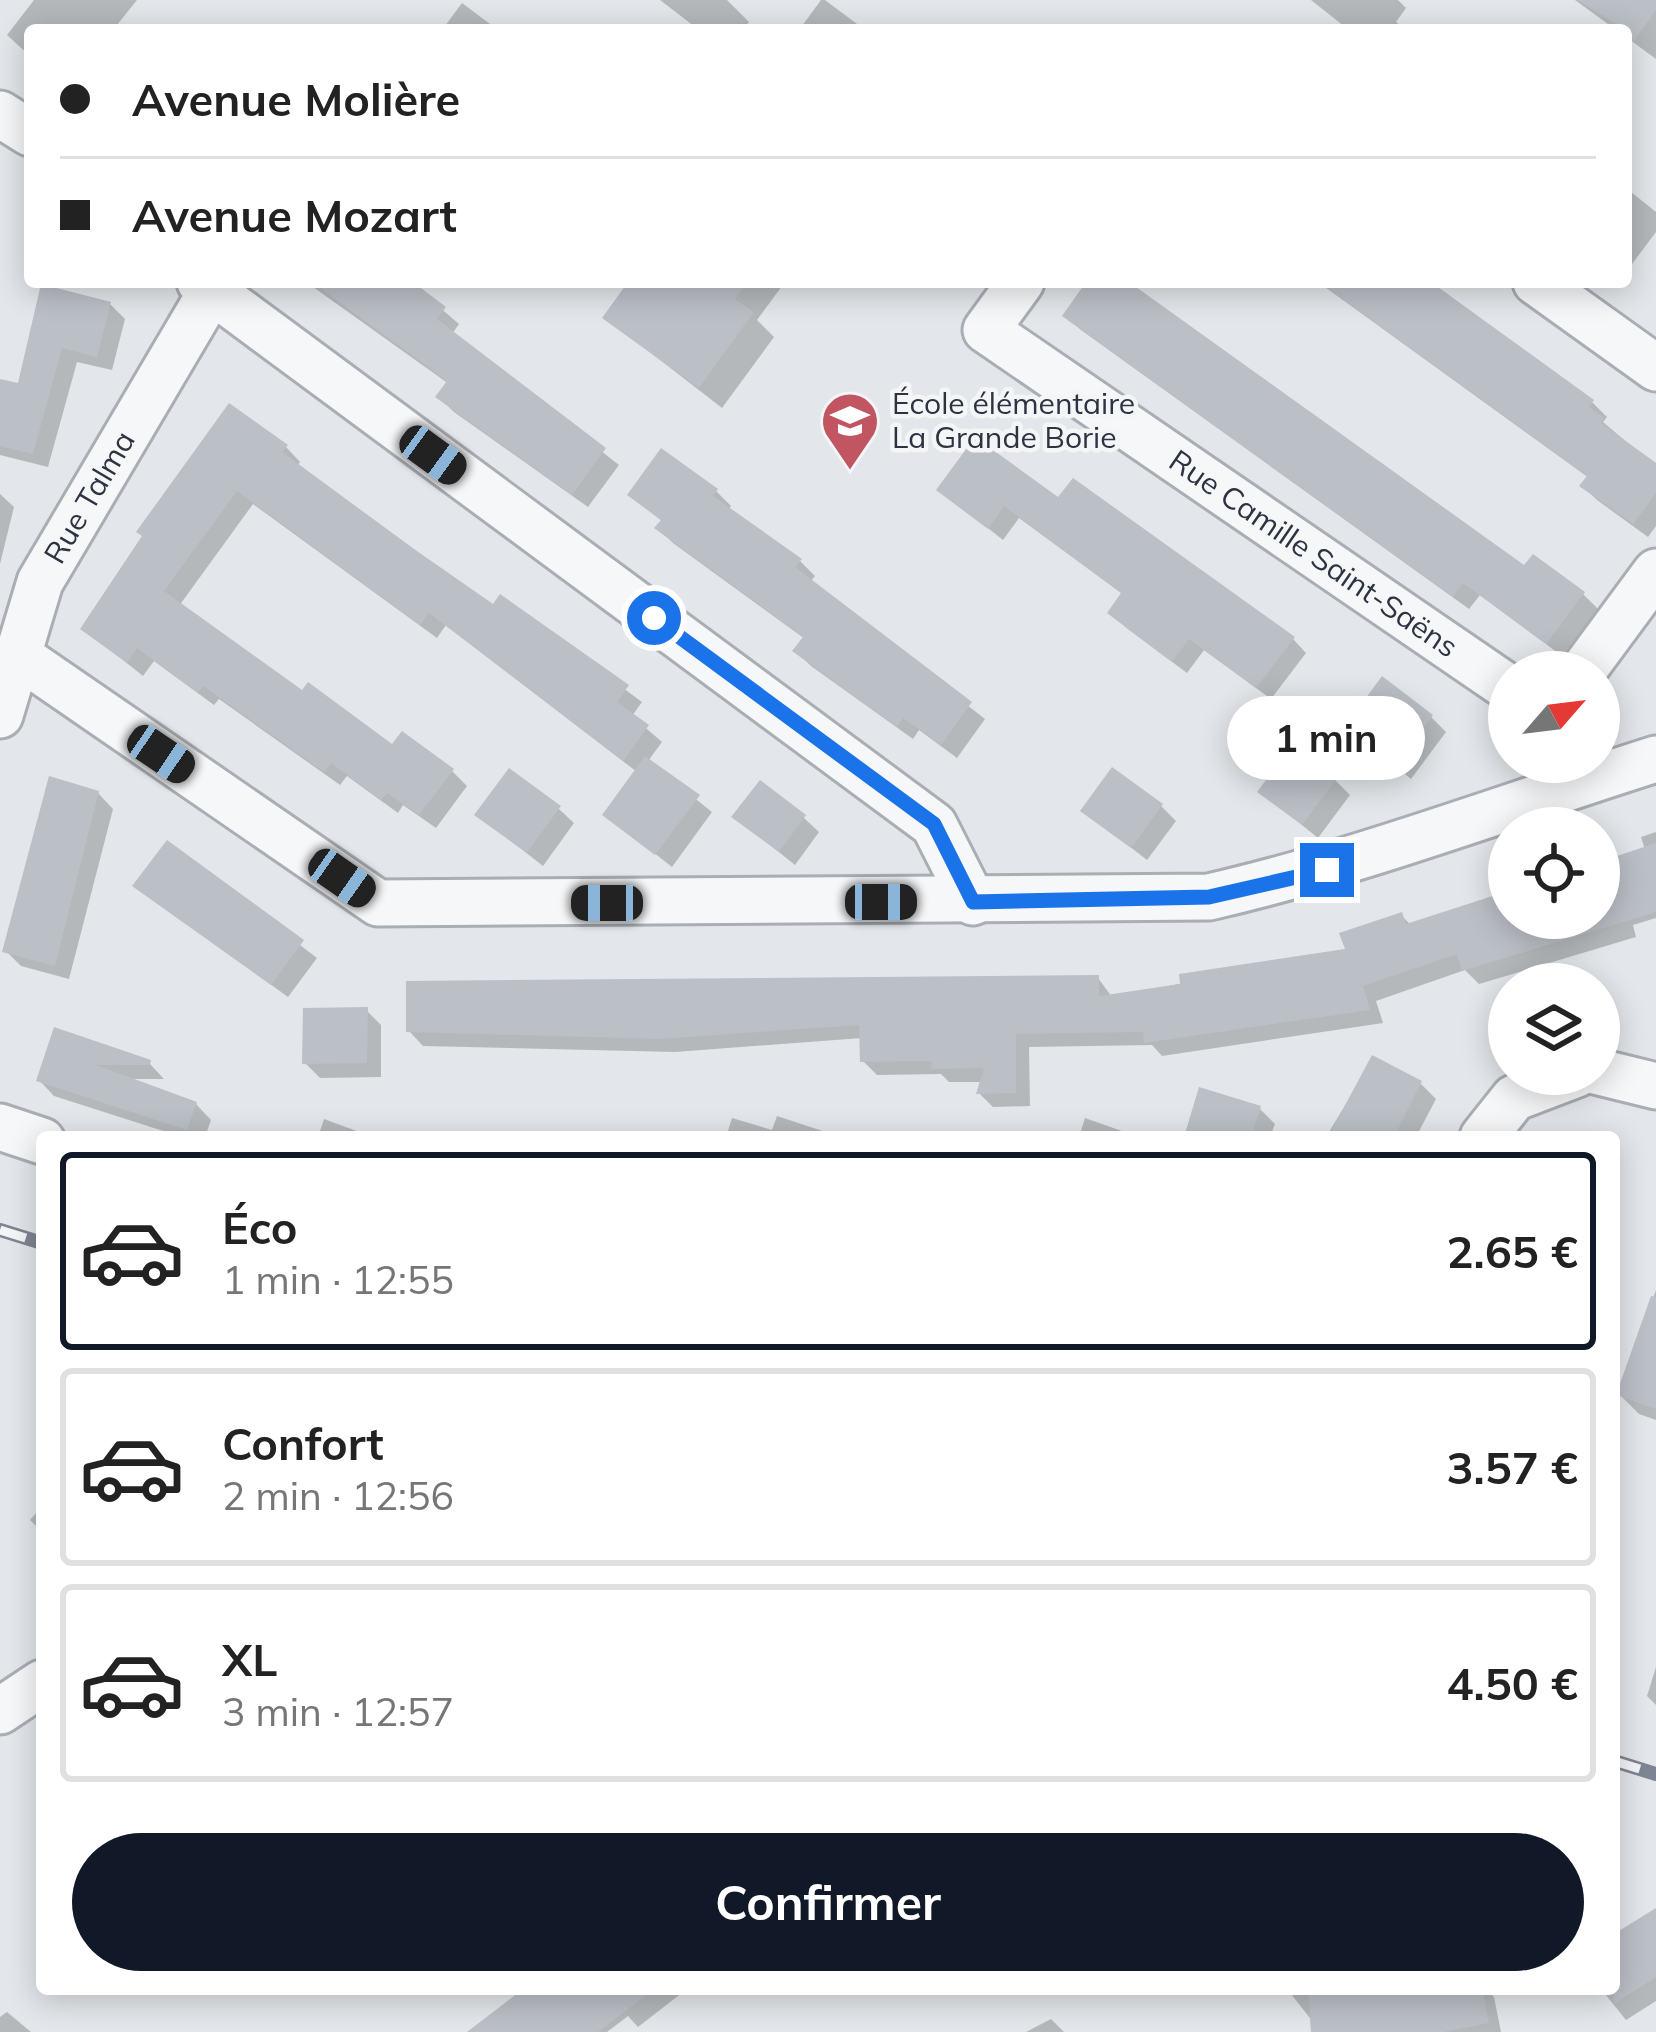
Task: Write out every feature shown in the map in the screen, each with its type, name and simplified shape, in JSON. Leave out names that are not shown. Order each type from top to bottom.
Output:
[{"type":"street","name":"Rue Talma","points":[[0,715],[40,582],[205,288]]},
{"type":"street","points":[[207,288],[934,824],[973,902]]},
{"type":"street","name":"Rue Camille Saint-Saëns","points":[[1018,288],[986,330],[1488,674]]},
{"type":"street","points":[[1544,288],[1656,368]]},
{"type":"street","points":[[1598,651],[1656,572]]},
{"type":"street","points":[[16,654],[378,903],[1209,897],[1327,870],[1530,783]]},
{"type":"street","points":[[1620,765],[1656,759]]},
{"type":"street","points":[[1620,1077],[1656,1086]]},
{"type":"street","points":[[1488,1131],[1514,1098],[1522,1095]]},
{"type":"street","points":[[0,1127],[36,1139]]},
{"type":"street","points":[[0,1711],[36,1687]]},
{"type":"building","points":[[1577,0],[1656,0],[1656,10],[1634,41],[1632,24],[1616,24]]},
{"type":"building","points":[[40,288],[111,302],[97,357],[62,348],[33,454],[0,446],[0,379],[18,383]]},
{"type":"building","points":[[320,288],[421,288],[446,307],[437,319],[606,448],[572,495],[435,397],[447,381]]},
{"type":"building","points":[[624,288],[743,288],[735,299],[754,312],[699,388],[602,318]]},
{"type":"building","points":[[1082,288],[1137,288],[1524,565],[1533,554],[1585,592],[1546,644],[1463,583],[1453,597],[1062,316]]},
{"type":"building","points":[[1327,288],[1439,288],[1594,400],[1589,407],[1604,418],[1601,423],[1656,463],[1656,493],[1633,524],[1579,486],[1587,476]]},
{"type":"building","points":[[229,403],[288,445],[282,452],[414,549],[493,604],[500,594],[629,685],[617,702],[649,725],[623,761],[429,613],[420,625],[237,491],[164,591],[302,690],[308,682],[392,744],[402,731],[454,769],[419,815],[387,793],[381,800],[331,763],[324,772],[203,686],[198,693],[137,648],[127,663],[80,629],[142,536],[136,532]]},
{"type":"building","points":[[975,437],[1058,497],[1073,478],[1295,637],[1256,688],[1189,639],[1172,662],[1107,613],[1121,593],[1004,506],[988,529],[936,490]]},
{"type":"building","points":[[661,448],[718,489],[713,496],[802,559],[795,567],[972,702],[941,745],[903,718],[897,727],[792,651],[803,637],[654,528],[661,520],[627,495]]},
{"type":"building","points":[[1382,676],[1433,715],[1395,766],[1344,728]]},
{"type":"building","points":[[1292,745],[1337,778],[1302,825],[1257,792]]},
{"type":"building","points":[[645,756],[700,795],[655,855],[602,815]]},
{"type":"building","points":[[1112,767],[1163,804],[1131,848],[1080,811]]},
{"type":"building","points":[[509,768],[561,806],[527,853],[474,815]]},
{"type":"building","points":[[49,776],[99,791],[55,966],[2,952]]},
{"type":"building","points":[[760,780],[806,815],[779,852],[731,817]]},
{"type":"building","points":[[167,840],[304,940],[271,985],[132,886]]},
{"type":"building","points":[[1656,843],[1656,912],[1620,923],[1620,855]]},
{"type":"building","points":[[1488,897],[1488,939],[1567,939],[1462,971],[1457,954],[1363,986],[1370,1010],[1144,1043],[1143,1032],[1016,1034],[1016,1093],[976,1094],[984,1068],[931,1069],[932,1061],[860,1062],[859,1025],[659,1039],[406,1032],[406,981],[1099,975],[1099,996],[1180,984],[1179,974],[1345,949],[1339,933],[1402,912],[1406,924]]},
{"type":"building","points":[[368,1007],[367,1063],[302,1064],[303,1008]]},
{"type":"building","points":[[54,1027],[151,1060],[150,1065],[96,1065],[197,1102],[187,1130],[36,1081]]},
{"type":"building","points":[[1372,1055],[1422,1081],[1397,1131],[1331,1131]]},
{"type":"building","points":[[1199,1087],[1261,1106],[1253,1131],[1186,1131]]},
{"type":"building","points":[[1651,1296],[1656,1297],[1656,1409],[1620,1396],[1620,1384]]},
{"type":"building","points":[[1656,1908],[1656,1977],[1614,2004],[1614,1995],[1620,1995],[1620,1930]]},
{"type":"building","points":[[515,1995],[646,1995],[598,2032],[467,2032]]},
{"type":"building","points":[[1308,1995],[1483,1995],[1489,2023],[1443,2032],[1311,2032]]},
{"type":"railway","points":[[0,1230],[36,1241]]},
{"type":"railway","points":[[1620,1763],[1656,1774]]},
{"type":"place","name":"École élémentaire La Grande Borie","points":[[850,472]]},
{"type":"route","points":[[654,618],[934,824],[973,902],[1209,897],[1327,870]]}]
